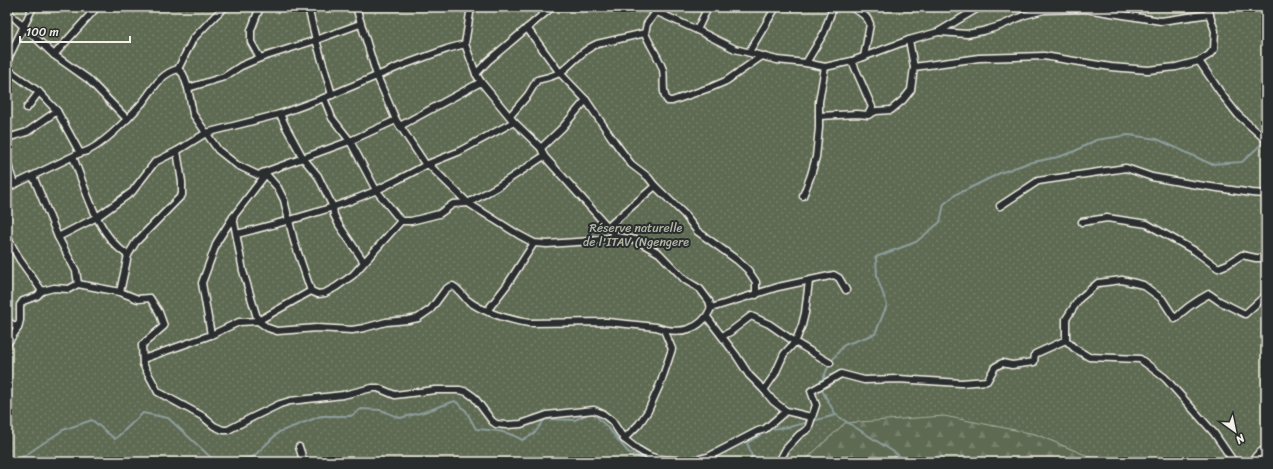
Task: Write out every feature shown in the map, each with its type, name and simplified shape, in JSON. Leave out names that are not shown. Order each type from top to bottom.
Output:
[{"type":"street","points":[[7,61],[23,25],[33,7]]},
{"type":"street","points":[[54,55],[96,7]]},
{"type":"street","points":[[178,70],[194,39],[225,7]]},
{"type":"street","points":[[260,7],[251,30],[251,42],[260,58]]},
{"type":"street","points":[[308,7],[332,95]]},
{"type":"street","points":[[233,217],[243,271],[258,321],[268,328],[276,331],[317,328],[352,330],[386,322],[418,318],[430,309],[445,290],[453,286],[467,299],[488,311],[506,318],[529,323],[607,322],[681,331],[692,329],[707,317],[711,308],[709,301],[700,289],[685,280],[659,253],[636,240],[617,237],[592,241],[547,244],[534,243],[468,203],[427,165],[396,120],[378,76],[360,24],[356,7]]},
{"type":"street","points":[[470,7],[465,44],[476,74],[512,119],[541,148],[544,156],[617,237]]},
{"type":"street","points":[[476,74],[488,61],[552,7]]},
{"type":"street","points":[[646,7],[735,49],[777,60],[806,63],[825,67],[852,61],[909,40],[938,32],[980,7]]},
{"type":"street","points":[[697,30],[708,7]]},
{"type":"street","points":[[749,52],[776,7]]},
{"type":"street","points":[[806,63],[824,33],[833,7]]},
{"type":"street","points":[[851,7],[865,15],[870,24],[864,57]]},
{"type":"street","points":[[914,67],[979,58],[1044,56],[1148,70],[1176,67],[1199,61],[1214,49],[1215,31],[1207,7]]},
{"type":"street","points":[[938,32],[967,34],[983,31],[1000,26],[1025,15],[1044,10],[1086,9],[1161,21],[1210,14]]},
{"type":"street","points":[[7,11],[54,55],[88,79],[127,119]]},
{"type":"street","points":[[656,12],[647,24],[645,33],[649,44],[663,70],[665,95],[668,100],[672,101],[726,81],[762,56]]},
{"type":"street","points":[[188,88],[224,77],[242,66],[260,58],[360,24]]},
{"type":"street","points":[[527,28],[560,73],[586,100],[631,164],[648,177],[655,186],[680,210],[697,231],[748,270],[756,282],[756,295]]},
{"type":"street","points":[[236,234],[290,221],[333,207],[376,190],[427,165],[458,152],[512,119],[537,80],[560,73],[590,47],[610,40],[645,33]]},
{"type":"street","points":[[819,116],[857,114],[868,115],[876,111],[891,110],[903,100],[911,90],[914,67],[909,40]]},
{"type":"street","points":[[58,237],[97,217],[132,192],[155,162],[177,152],[206,133],[280,114],[332,95],[441,51],[465,44]]},
{"type":"street","points":[[852,61],[872,107],[868,115]]},
{"type":"street","points":[[1199,61],[1238,115],[1266,140]]},
{"type":"street","points":[[803,196],[816,157],[819,102],[825,67]]},
{"type":"street","points":[[7,69],[39,92],[57,111],[80,153]]},
{"type":"street","points":[[7,188],[80,153],[87,152],[96,147],[127,119],[143,102],[158,81],[172,71],[178,70],[183,74],[188,88],[193,114],[218,150],[237,165],[258,175],[266,174]]},
{"type":"street","points":[[400,126],[482,82]]},
{"type":"street","points":[[27,108],[39,92]]},
{"type":"street","points":[[324,98],[332,118],[350,141],[376,190],[401,221]]},
{"type":"street","points":[[541,148],[562,128],[586,100]]},
{"type":"street","points":[[7,138],[27,132],[57,111]]},
{"type":"street","points":[[280,114],[303,158],[318,176],[333,207],[334,215],[339,225],[364,262]]},
{"type":"street","points":[[258,175],[350,141],[396,120]]},
{"type":"street","points":[[120,292],[128,255],[136,242],[182,195],[182,182],[177,152]]},
{"type":"street","points":[[143,359],[211,335],[239,322],[258,321],[311,292],[318,294],[325,293],[354,275],[401,221],[411,221],[439,214],[453,204],[468,203],[497,187],[544,156]]},
{"type":"street","points":[[73,157],[97,217],[112,241],[120,250],[128,255]]},
{"type":"street","points":[[7,162],[14,184]]},
{"type":"street","points":[[1000,206],[1038,181],[1126,168],[1152,177],[1266,194]]},
{"type":"street","points":[[211,335],[202,283],[217,242],[233,217],[266,174]]},
{"type":"street","points":[[266,174],[278,188],[284,200],[294,241],[311,292]]},
{"type":"street","points":[[33,176],[58,237],[76,270],[78,284]]},
{"type":"street","points":[[608,227],[655,186]]},
{"type":"street","points":[[1082,222],[1107,218],[1148,224],[1195,252],[1218,268],[1228,264],[1242,255],[1256,258],[1266,258]]},
{"type":"street","points":[[7,237],[20,260],[42,291]]},
{"type":"street","points":[[488,311],[534,243]]},
{"type":"street","points":[[711,308],[778,287],[834,275],[839,278],[846,290]]},
{"type":"street","points":[[1234,462],[1214,433],[1165,378],[1140,360],[1089,356],[1074,348],[1066,340],[1066,319],[1079,298],[1098,283],[1122,280],[1143,285],[1162,299],[1176,319],[1182,311],[1197,300],[1209,294],[1219,301],[1245,314],[1266,295]]},
{"type":"street","points":[[764,390],[784,354],[795,342],[804,319],[809,281]]},
{"type":"street","points":[[7,344],[18,328],[20,320],[20,305],[23,301],[37,296],[42,291],[54,288],[69,289],[78,284],[120,292],[138,299],[150,298],[159,312],[164,326],[142,345],[143,364],[158,392],[202,416],[214,426],[222,430],[228,430],[280,404],[343,395],[372,388],[378,388],[395,395],[435,390],[460,390],[474,396],[486,414],[496,424],[521,424],[547,415],[594,410],[603,414],[612,421],[624,439],[649,456],[659,459],[691,461],[708,457],[758,431],[765,429],[786,411]]},
{"type":"street","points":[[722,336],[730,332],[751,316],[769,324],[830,363]]},
{"type":"street","points":[[707,317],[736,355],[749,375],[773,401],[786,411],[811,418]]},
{"type":"street","points":[[7,321],[18,328]]},
{"type":"street","points":[[624,439],[639,424],[648,411],[661,382],[672,349],[664,330]]},
{"type":"street","points":[[780,462],[786,449],[799,435],[808,429],[816,405],[811,391],[841,374],[864,380],[898,379],[961,383],[987,381],[994,367],[1002,363],[1012,366],[1034,362],[1035,354],[1066,340]]},
{"type":"street","points":[[299,447],[304,462]]},
{"type":"street","points":[[1253,462],[1261,451],[1266,449]]},
{"type":"street","points":[[829,462],[853,460],[861,462]]},
{"type":"green space","name":"Réserve naturelle de l'ITAV (Ngengere","points":[[7,7],[909,7],[915,12],[923,7],[1266,7],[1266,462],[1102,462],[1035,434],[845,423],[803,462],[7,462]]},
{"type":"green space","points":[[944,416],[1035,434],[1102,462],[803,462],[845,423]]},
{"type":"waterway","points":[[821,383],[830,363],[844,345],[875,334],[887,305],[877,277],[876,257],[916,242],[940,222],[944,204],[958,193],[1000,173],[1028,163],[1058,157],[1073,152],[1096,140],[1129,135],[1157,139],[1211,164],[1242,162],[1265,141]]},
{"type":"waterway","points":[[820,387],[836,415],[897,454],[905,462]]},
{"type":"waterway","points":[[226,462],[253,457],[279,432],[321,416],[351,416],[361,409],[381,410],[400,418],[424,412],[455,401],[466,411],[476,429],[506,433],[522,440],[534,434],[545,419],[575,420],[592,412],[609,429],[628,452],[650,462]]},
{"type":"waterway","points":[[15,462],[63,430],[92,420],[115,439],[143,413],[168,418],[216,462]]},
{"type":"waterway","points":[[751,462],[752,456],[747,443],[770,429],[789,427],[836,415]]}]
